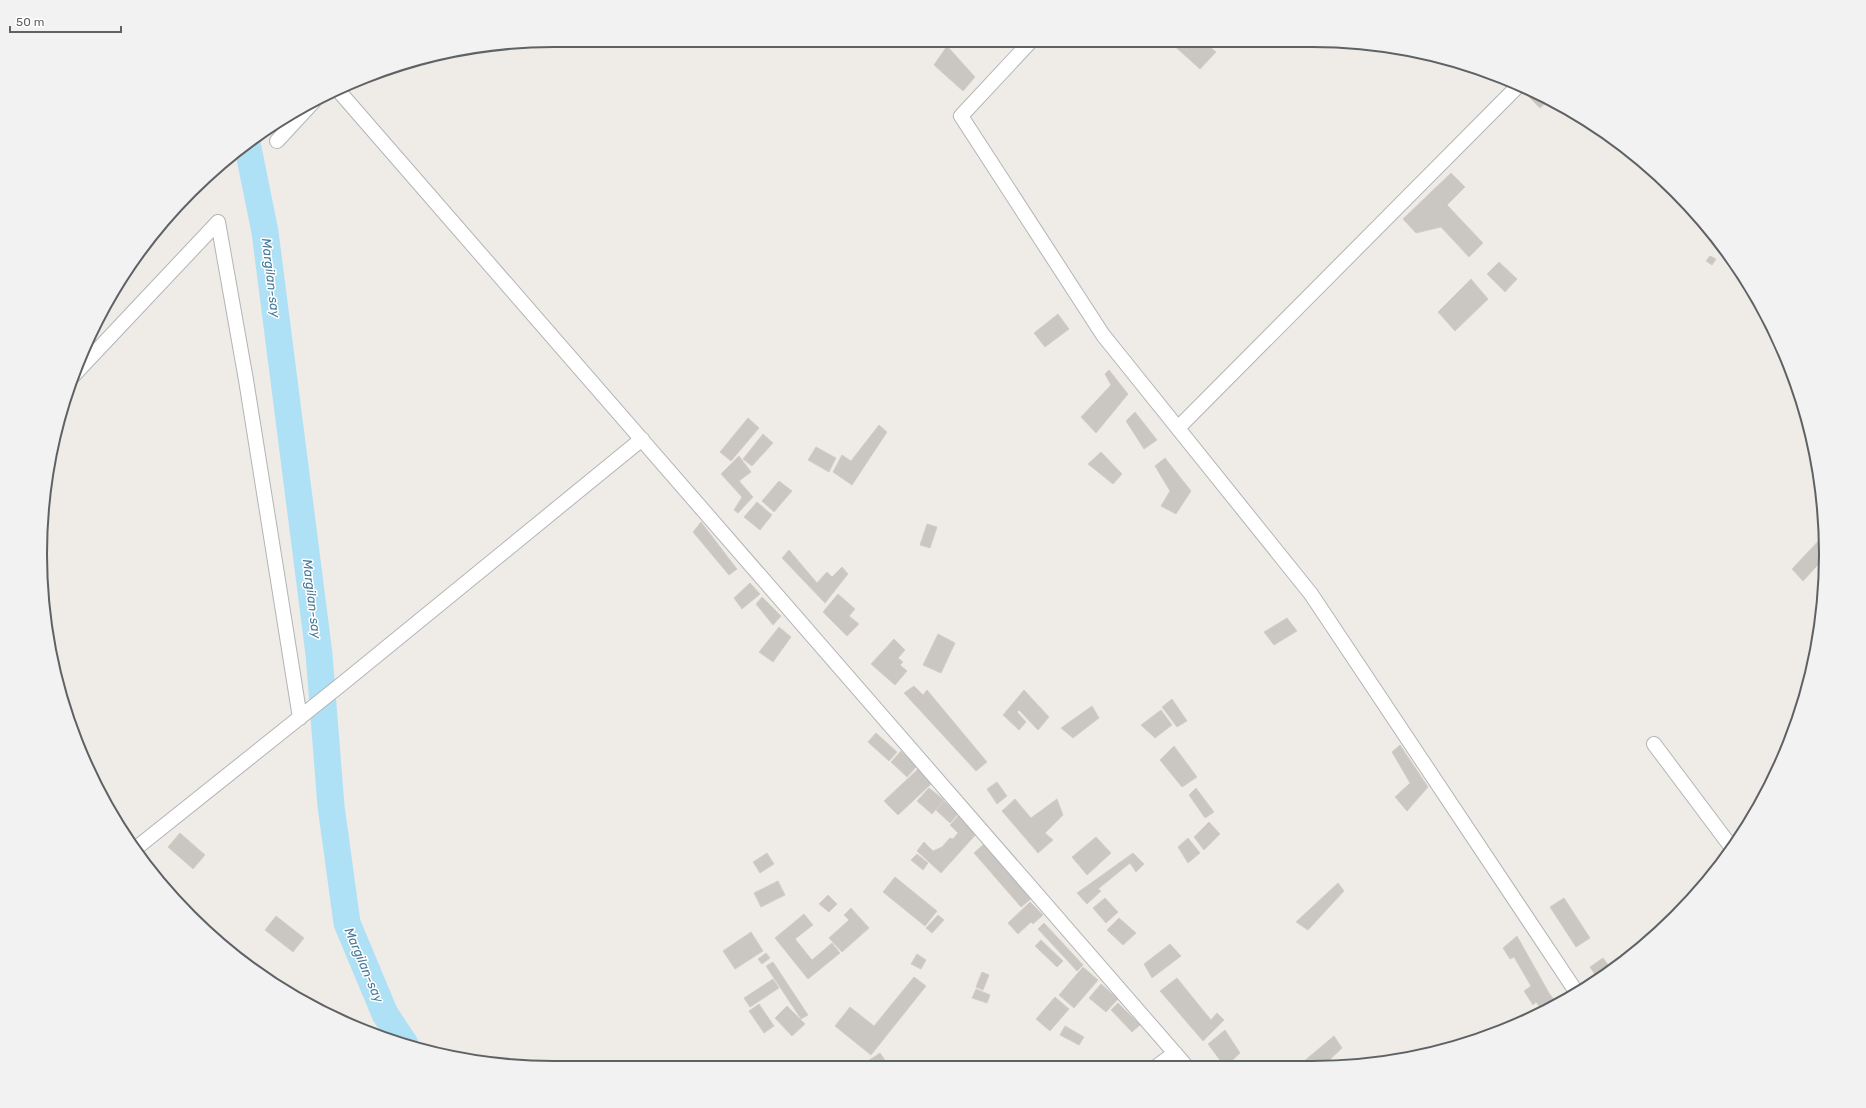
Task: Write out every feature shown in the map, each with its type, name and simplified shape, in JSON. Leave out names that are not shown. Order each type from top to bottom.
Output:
[{"type":"street","points":[[1025,47],[961,116],[1104,335],[1310,594],[1501,877],[1574,988]]},
{"type":"street","points":[[1178,428],[1514,90]]},
{"type":"street","points":[[341,94],[1182,1061]]},
{"type":"street","points":[[277,141],[302,114]]},
{"type":"street","points":[[85,364],[218,222],[247,388],[300,718]]},
{"type":"street","points":[[139,846],[300,718],[642,439]]},
{"type":"street","points":[[1654,744],[1729,843]]},
{"type":"street","points":[[1164,1061],[1175,1053]]},
{"type":"building","points":[[946,47],[948,47],[975,77],[963,91],[934,65]]},
{"type":"building","points":[[1176,47],[1210,47],[1216,52],[1200,69]]},
{"type":"building","points":[[1530,96],[1545,104],[1540,108]]},
{"type":"building","points":[[1451,173],[1465,187],[1447,205],[1483,243],[1469,257],[1441,227],[1416,233],[1403,219]]},
{"type":"building","points":[[1710,256],[1716,259],[1712,265],[1706,261]]},
{"type":"building","points":[[1499,262],[1517,279],[1505,292],[1487,274]]},
{"type":"building","points":[[1471,279],[1488,299],[1455,331],[1438,312]]},
{"type":"building","points":[[1058,314],[1069,329],[1045,347],[1034,333]]},
{"type":"building","points":[[1109,370],[1128,394],[1096,433],[1081,417],[1111,385],[1105,374]]},
{"type":"building","points":[[1135,412],[1157,440],[1144,449],[1126,421]]},
{"type":"building","points":[[748,418],[759,428],[731,461],[720,452]]},
{"type":"building","points":[[879,425],[887,432],[852,485],[833,472],[842,455],[851,461]]},
{"type":"building","points":[[763,434],[773,443],[752,466],[743,459]]},
{"type":"building","points":[[816,447],[836,458],[829,472],[808,460]]},
{"type":"building","points":[[1101,452],[1122,474],[1113,484],[1088,464]]},
{"type":"building","points":[[739,456],[751,472],[739,481],[753,497],[738,513],[734,510],[742,497],[721,474]]},
{"type":"building","points":[[1165,458],[1191,491],[1176,514],[1161,506],[1170,491],[1155,466]]},
{"type":"building","points":[[779,481],[792,491],[774,512],[762,501]]},
{"type":"building","points":[[757,502],[772,515],[760,530],[744,517]]},
{"type":"building","points":[[701,522],[737,569],[729,575],[693,532]]},
{"type":"building","points":[[927,524],[937,527],[930,548],[920,545]]},
{"type":"building","points":[[1819,541],[1819,564],[1803,581],[1792,569]]},
{"type":"building","points":[[789,550],[817,583],[827,572],[832,577],[842,567],[848,574],[825,603],[782,558]]},
{"type":"building","points":[[750,583],[760,594],[742,609],[734,598]]},
{"type":"building","points":[[838,594],[855,609],[849,616],[859,624],[847,636],[823,612]]},
{"type":"building","points":[[762,597],[781,616],[773,625],[756,604]]},
{"type":"building","points":[[1287,618],[1297,631],[1274,645],[1264,632]]},
{"type":"building","points":[[779,627],[791,637],[773,662],[759,652]]},
{"type":"building","points":[[938,634],[955,643],[941,673],[923,665]]},
{"type":"building","points":[[894,639],[905,650],[898,658],[903,662],[900,665],[907,671],[895,685],[871,664]]},
{"type":"building","points":[[914,686],[923,695],[927,690],[987,762],[976,771],[904,693]]},
{"type":"building","points":[[1024,690],[1049,717],[1038,730],[1019,710],[1017,712],[1026,722],[1019,730],[1003,715]]},
{"type":"building","points":[[1172,699],[1187,721],[1177,727],[1162,707]]},
{"type":"building","points":[[1092,706],[1099,718],[1073,738],[1061,728]]},
{"type":"building","points":[[1161,710],[1172,725],[1155,738],[1141,725]]},
{"type":"building","points":[[876,733],[897,752],[889,761],[868,742]]},
{"type":"building","points":[[1400,745],[1428,787],[1407,811],[1395,797],[1410,783],[1392,752]]},
{"type":"building","points":[[1174,746],[1197,777],[1182,787],[1160,760]]},
{"type":"building","points":[[901,751],[917,766],[907,777],[891,762]]},
{"type":"building","points":[[918,769],[931,784],[898,815],[884,801]]},
{"type":"building","points":[[997,782],[1007,796],[997,804],[987,789]]},
{"type":"building","points":[[929,788],[944,800],[932,814],[917,801]]},
{"type":"building","points":[[1196,788],[1214,812],[1205,818],[1189,795]]},
{"type":"building","points":[[1015,799],[1031,818],[1057,799],[1063,815],[1045,833],[1053,840],[1038,853],[1002,811]]},
{"type":"building","points":[[944,801],[958,814],[950,823],[936,810]]},
{"type":"building","points":[[959,815],[978,832],[941,873],[917,851],[924,842],[933,851],[942,847],[950,838],[953,839],[958,833],[950,825]]},
{"type":"building","points":[[1209,822],[1220,834],[1204,850],[1194,837]]},
{"type":"building","points":[[180,833],[205,855],[193,869],[168,847]]},
{"type":"building","points":[[1096,837],[1111,853],[1087,875],[1072,857]]},
{"type":"building","points":[[1188,838],[1200,853],[1188,863],[1178,847]]},
{"type":"building","points":[[984,844],[1032,898],[1021,907],[974,853]]},
{"type":"building","points":[[767,853],[774,864],[760,873],[753,862]]},
{"type":"building","points":[[1133,853],[1144,864],[1136,872],[1130,863],[1098,889],[1101,891],[1087,904],[1077,893]]},
{"type":"building","points":[[917,854],[928,863],[923,870],[911,860]]},
{"type":"building","points":[[895,877],[937,911],[925,926],[883,892]]},
{"type":"building","points":[[778,881],[785,895],[761,907],[754,893]]},
{"type":"building","points":[[1338,883],[1344,891],[1308,930],[1296,922]]},
{"type":"building","points":[[828,895],[837,904],[829,912],[819,904]]},
{"type":"building","points":[[1105,898],[1118,912],[1106,923],[1093,908]]},
{"type":"building","points":[[1564,898],[1590,938],[1576,947],[1550,907]]},
{"type":"building","points":[[1030,902],[1043,915],[1033,924],[1031,922],[1018,934],[1008,923]]},
{"type":"building","points":[[851,908],[869,928],[842,952],[829,938],[849,920],[844,915]]},
{"type":"building","points":[[804,914],[813,925],[795,939],[812,960],[832,943],[840,953],[808,979],[775,938]]},
{"type":"building","points":[[938,915],[944,920],[932,933],[926,928]]},
{"type":"building","points":[[276,916],[304,938],[293,952],[265,930]]},
{"type":"building","points":[[1119,918],[1136,933],[1123,945],[1107,930]]},
{"type":"building","points":[[1044,923],[1083,965],[1077,971],[1038,929]]},
{"type":"building","points":[[751,932],[763,951],[735,969],[723,951]]},
{"type":"building","points":[[1517,936],[1554,1000],[1540,1007],[1536,1002],[1533,1005],[1524,991],[1531,986],[1514,957],[1510,959],[1503,948]]},
{"type":"building","points":[[1041,940],[1063,961],[1057,967],[1035,946]]},
{"type":"building","points":[[1170,944],[1181,956],[1152,978],[1144,964]]},
{"type":"building","points":[[766,953],[770,958],[762,964],[758,959]]},
{"type":"building","points":[[917,954],[926,960],[921,969],[911,964]]},
{"type":"building","points":[[1603,958],[1608,965],[1595,975],[1590,967]]},
{"type":"building","points":[[773,962],[808,1015],[801,1019],[766,966]]},
{"type":"building","points":[[1083,967],[1098,980],[1074,1008],[1059,995]]},
{"type":"building","points":[[982,972],[989,975],[983,990],[976,987]]},
{"type":"building","points":[[914,977],[926,986],[871,1055],[835,1026],[850,1007],[874,1026]]},
{"type":"building","points":[[1177,978],[1211,1020],[1217,1013],[1224,1020],[1203,1041],[1160,991]]},
{"type":"building","points":[[773,979],[779,988],[750,1007],[744,998]]},
{"type":"building","points":[[1101,984],[1118,999],[1106,1012],[1089,998]]},
{"type":"building","points":[[976,989],[990,995],[987,1003],[972,998]]},
{"type":"building","points":[[1055,997],[1069,1009],[1050,1031],[1036,1019]]},
{"type":"building","points":[[1118,1003],[1140,1025],[1132,1032],[1111,1010]]},
{"type":"building","points":[[759,1004],[774,1026],[764,1033],[749,1011]]},
{"type":"building","points":[[787,1006],[805,1024],[792,1036],[775,1018]]},
{"type":"building","points":[[1065,1026],[1084,1037],[1079,1045],[1060,1035]]},
{"type":"building","points":[[1225,1030],[1240,1053],[1231,1061],[1221,1061],[1208,1044]]},
{"type":"building","points":[[1334,1036],[1342,1048],[1329,1060],[1304,1061]]},
{"type":"building","points":[[880,1053],[886,1061],[868,1061]]},
{"type":"waterway","name":"Margilan-say","points":[[248,150],[265,232],[319,654],[331,806],[347,923],[385,1014],[400,1037]]}]
